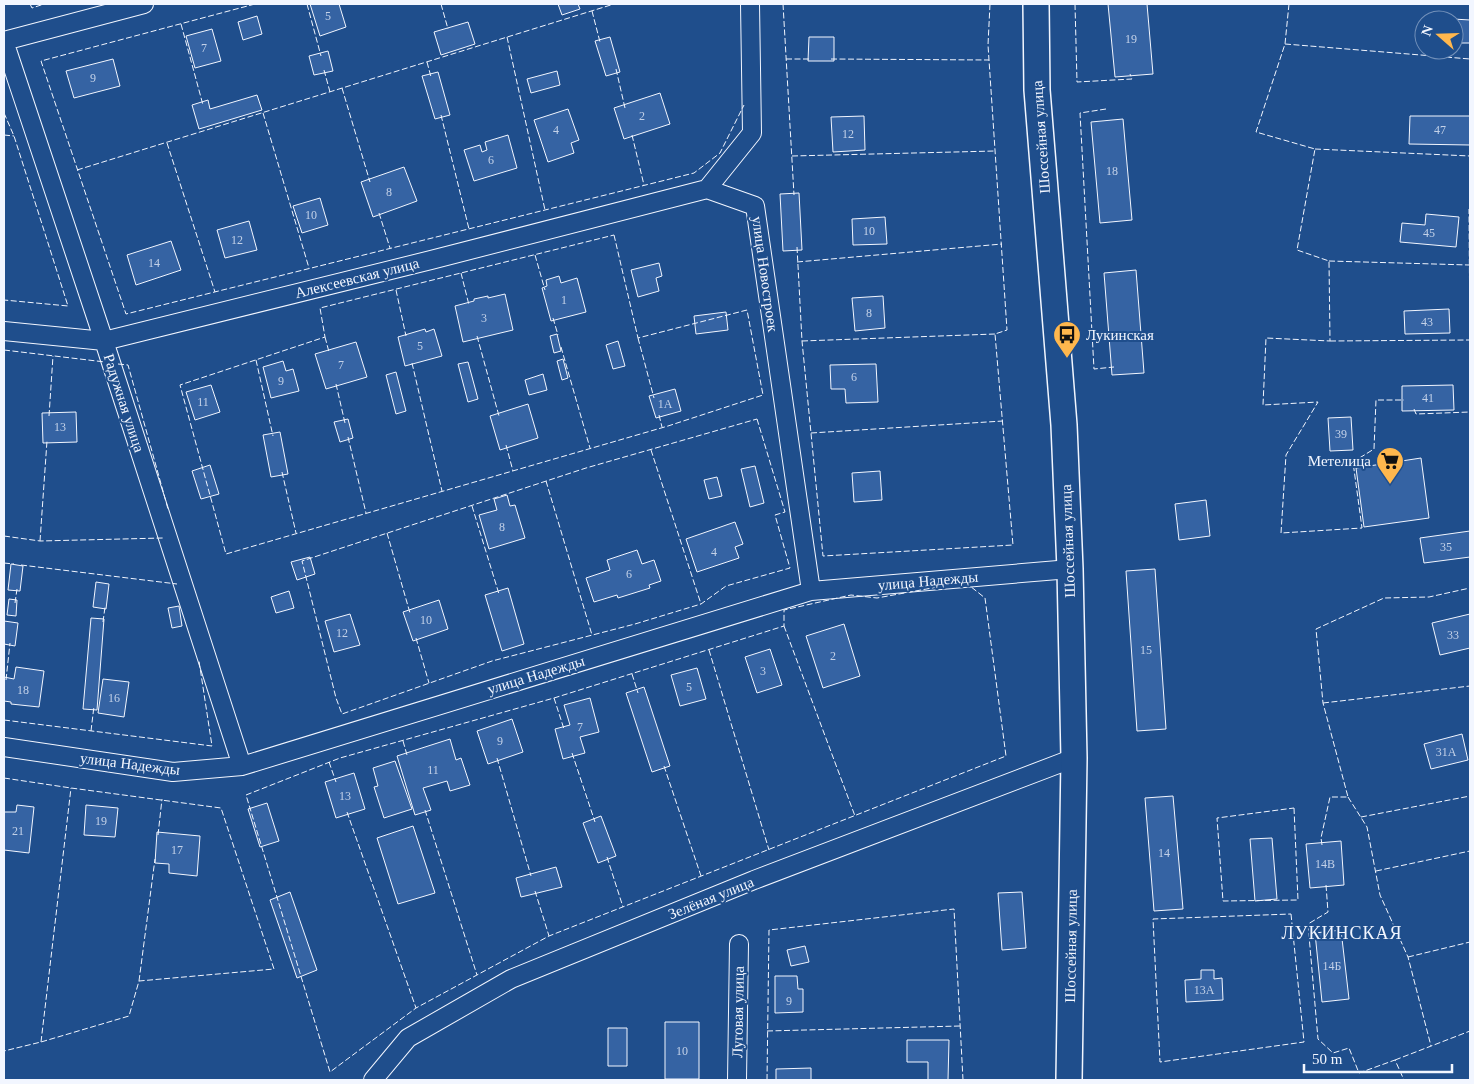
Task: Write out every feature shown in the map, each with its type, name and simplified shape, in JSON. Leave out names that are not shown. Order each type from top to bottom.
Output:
[{"type":"main road","name":"Шоссейная улица","points":[[1036,4],[1037,90],[1064,425],[1070,569],[1074,758],[1069,1080]]},
{"type":"street","points":[[4,41],[144,4]]},
{"type":"street","points":[[707,189],[752,132],[750,4]]},
{"type":"street","name":"Радужная улица","points":[[4,41],[242,766]]},
{"type":"street","name":"Алексеевская улица","points":[[4,331],[104,341],[707,189]]},
{"type":"street","name":"улица Новостроек","points":[[707,189],[755,206],[811,591]]},
{"type":"street","name":"улица Надежды","points":[[4,747],[173,772],[242,766],[811,591],[1070,569]]},
{"type":"street","name":"Зелёная улица","points":[[373,1080],[408,1038],[511,979],[754,880],[1074,758]]},
{"type":"street","name":"Луговая улица","points":[[737,1080],[738,944]]},
{"type":"building","points":[[310,4],[339,4],[346,27],[320,36]]},
{"type":"building","points":[[558,4],[578,4],[580,9],[562,15]]},
{"type":"building","points":[[1108,4],[1147,4],[1153,74],[1115,77]]},
{"type":"building","points":[[257,16],[262,34],[243,40],[238,22]]},
{"type":"building","points":[[1464,20],[1470,20],[1470,43],[1464,43]]},
{"type":"building","points":[[468,22],[475,44],[441,55],[434,32]]},
{"type":"building","points":[[212,29],[221,61],[195,68],[186,36]]},
{"type":"building","points":[[610,37],[620,72],[606,76],[595,41]]},
{"type":"building","points":[[809,37],[834,37],[834,61],[808,61]]},
{"type":"building","points":[[328,51],[333,71],[314,75],[309,56]]},
{"type":"building","points":[[113,59],[120,86],[74,98],[66,71]]},
{"type":"building","points":[[557,71],[560,85],[531,93],[527,79]]},
{"type":"building","points":[[438,72],[450,115],[435,119],[422,76]]},
{"type":"building","points":[[660,93],[670,124],[624,139],[614,108]]},
{"type":"building","points":[[257,95],[262,110],[199,129],[192,105],[208,100],[210,109]]},
{"type":"building","points":[[568,109],[579,140],[571,143],[574,153],[548,162],[534,120]]},
{"type":"building","points":[[864,116],[865,150],[833,152],[831,117]]},
{"type":"building","points":[[1410,116],[1470,116],[1470,145],[1409,144]]},
{"type":"building","points":[[1123,119],[1132,220],[1100,223],[1091,122]]},
{"type":"building","points":[[508,135],[517,168],[474,181],[464,150],[480,145],[482,152],[487,150],[485,142]]},
{"type":"building","points":[[404,167],[417,201],[373,217],[361,182]]},
{"type":"building","points":[[799,193],[802,250],[783,251],[780,194]]},
{"type":"building","points":[[320,198],[328,225],[302,233],[293,206]]},
{"type":"building","points":[[1426,214],[1459,217],[1456,247],[1400,242],[1402,223],[1425,225]]},
{"type":"building","points":[[885,217],[887,244],[853,245],[852,219]]},
{"type":"building","points":[[249,221],[257,250],[225,258],[217,230]]},
{"type":"building","points":[[171,241],[181,270],[136,285],[127,255]]},
{"type":"building","points":[[659,263],[662,276],[656,278],[659,291],[638,297],[631,270]]},
{"type":"building","points":[[1136,270],[1144,373],[1112,375],[1104,273]]},
{"type":"building","points":[[559,276],[561,283],[577,278],[586,312],[551,321],[542,288],[547,286],[546,280]]},
{"type":"building","points":[[505,294],[513,330],[463,342],[455,306],[474,301],[474,299]]},
{"type":"building","points":[[883,296],[885,328],[855,331],[852,298]]},
{"type":"building","points":[[1449,309],[1450,333],[1405,334],[1404,311]]},
{"type":"building","points":[[726,312],[728,330],[696,334],[694,316]]},
{"type":"building","points":[[425,329],[426,332],[434,329],[442,356],[405,366],[398,337]]},
{"type":"building","points":[[557,334],[561,351],[554,353],[550,336]]},
{"type":"building","points":[[618,341],[625,366],[613,369],[606,345]]},
{"type":"building","points":[[356,342],[367,377],[326,389],[315,354]]},
{"type":"building","points":[[563,359],[568,378],[562,380],[557,361]]},
{"type":"building","points":[[283,361],[286,371],[293,369],[299,391],[271,398],[263,367]]},
{"type":"building","points":[[468,362],[478,399],[468,402],[458,364]]},
{"type":"building","points":[[876,364],[878,402],[846,403],[845,389],[831,389],[830,365]]},
{"type":"building","points":[[396,372],[406,411],[396,414],[386,375]]},
{"type":"building","points":[[543,374],[547,390],[529,395],[525,380]]},
{"type":"building","points":[[211,385],[220,412],[195,420],[186,392]]},
{"type":"building","points":[[1453,385],[1454,410],[1402,411],[1402,386]]},
{"type":"building","points":[[675,389],[681,411],[656,418],[649,396]]},
{"type":"building","points":[[528,404],[538,438],[500,450],[490,416]]},
{"type":"building","points":[[76,412],[77,442],[43,443],[42,413]]},
{"type":"building","points":[[1351,417],[1353,450],[1330,451],[1328,418]]},
{"type":"building","points":[[348,419],[353,438],[340,442],[334,422]]},
{"type":"building","points":[[280,432],[288,474],[271,477],[263,435]]},
{"type":"building","points":[[1421,458],[1429,518],[1364,527],[1356,468]]},
{"type":"building","points":[[210,465],[219,494],[201,499],[192,471]]},
{"type":"building","points":[[755,466],[764,503],[750,507],[741,469]]},
{"type":"building","points":[[880,471],[882,500],[854,502],[852,473]]},
{"type":"building","points":[[717,477],[722,496],[709,499],[704,480]]},
{"type":"building","points":[[507,495],[510,506],[515,505],[525,538],[489,549],[479,515],[497,510],[494,499]]},
{"type":"building","points":[[1206,500],[1210,536],[1179,540],[1175,504]]},
{"type":"building","points":[[735,522],[743,544],[735,547],[739,558],[697,572],[686,539]]},
{"type":"building","points":[[1470,531],[1470,557],[1424,563],[1420,538]]},
{"type":"building","points":[[637,550],[642,564],[654,560],[661,581],[649,585],[650,588],[618,598],[617,595],[594,602],[586,578],[610,570],[607,560]]},
{"type":"building","points":[[310,557],[315,574],[297,580],[291,562]]},
{"type":"building","points":[[11,564],[23,566],[20,591],[8,590]]},
{"type":"building","points":[[1155,569],[1166,729],[1137,731],[1126,571]]},
{"type":"building","points":[[96,582],[109,584],[106,609],[93,607]]},
{"type":"building","points":[[508,588],[524,644],[502,651],[485,595]]},
{"type":"building","points":[[289,591],[294,608],[276,613],[271,597]]},
{"type":"building","points":[[9,599],[17,600],[16,616],[7,615]]},
{"type":"building","points":[[439,600],[448,629],[413,641],[403,612]]},
{"type":"building","points":[[179,606],[182,626],[172,628],[168,608]]},
{"type":"building","points":[[350,614],[360,645],[334,652],[325,621]]},
{"type":"building","points":[[1470,614],[1470,648],[1440,655],[1432,623]]},
{"type":"building","points":[[91,618],[104,619],[97,710],[83,709]]},
{"type":"building","points":[[4,621],[18,623],[15,646],[4,644]]},
{"type":"building","points":[[844,624],[860,676],[823,688],[806,636]]},
{"type":"building","points":[[770,649],[782,685],[757,693],[745,657]]},
{"type":"building","points":[[16,667],[44,671],[39,707],[11,704],[11,702],[4,701],[4,677],[14,679]]},
{"type":"building","points":[[697,668],[706,699],[680,706],[671,675]]},
{"type":"building","points":[[103,679],[129,682],[124,717],[98,713]]},
{"type":"building","points":[[644,687],[670,766],[652,772],[626,693]]},
{"type":"building","points":[[590,698],[599,732],[580,737],[585,753],[563,759],[555,729],[570,725],[564,705]]},
{"type":"building","points":[[512,719],[523,752],[488,764],[477,731]]},
{"type":"building","points":[[1462,734],[1468,760],[1431,769],[1424,744]]},
{"type":"building","points":[[450,739],[456,760],[461,758],[470,785],[450,791],[447,781],[423,788],[431,810],[415,815],[397,756]]},
{"type":"building","points":[[395,761],[412,809],[384,818],[374,787],[378,786],[373,768]]},
{"type":"building","points":[[354,773],[365,809],[336,818],[325,782]]},
{"type":"building","points":[[1173,796],[1183,909],[1154,911],[1145,798]]},
{"type":"building","points":[[267,803],[279,841],[260,847],[248,809]]},
{"type":"building","points":[[17,805],[34,807],[29,853],[4,850],[4,812],[16,812]]},
{"type":"building","points":[[86,805],[118,808],[115,837],[84,835]]},
{"type":"building","points":[[601,816],[616,856],[598,863],[583,823]]},
{"type":"building","points":[[413,826],[435,893],[398,904],[377,838]]},
{"type":"building","points":[[157,832],[200,836],[197,876],[169,873],[169,864],[155,863]]},
{"type":"building","points":[[1272,838],[1277,899],[1255,901],[1250,839]]},
{"type":"building","points":[[1341,841],[1344,885],[1310,888],[1306,844]]},
{"type":"building","points":[[556,867],[562,887],[521,897],[516,878]]},
{"type":"building","points":[[290,892],[317,970],[297,978],[270,900]]},
{"type":"building","points":[[1022,892],[1026,948],[1002,950],[998,893]]},
{"type":"building","points":[[1341,930],[1349,999],[1322,1002],[1315,933]]},
{"type":"building","points":[[805,946],[809,962],[791,966],[787,950]]},
{"type":"building","points":[[1201,970],[1214,970],[1214,979],[1222,978],[1223,1000],[1186,1002],[1185,980],[1201,979]]},
{"type":"building","points":[[775,976],[797,976],[798,989],[803,989],[803,1012],[775,1013]]},
{"type":"building","points":[[665,1022],[699,1022],[699,1079],[665,1079]]},
{"type":"building","points":[[608,1028],[627,1028],[627,1066],[608,1066]]},
{"type":"building","points":[[907,1040],[949,1040],[948,1080],[928,1080],[928,1062],[907,1062]]},
{"type":"building","points":[[811,1068],[811,1080],[776,1080],[776,1069]]},
{"type":"fence","points":[[30,4],[32,8],[44,4]]},
{"type":"fence","points":[[255,4],[41,61],[126,314],[694,173],[720,153],[744,105]]},
{"type":"fence","points":[[307,4],[321,56]]},
{"type":"fence","points":[[441,4],[448,29]]},
{"type":"fence","points":[[77,170],[614,4]]},
{"type":"fence","points":[[783,4],[794,195]]},
{"type":"fence","points":[[797,247],[802,341],[823,556],[1013,545],[995,334],[1007,330],[988,45],[990,4]]},
{"type":"fence","points":[[1075,4],[1077,82],[1132,79],[1130,74]]},
{"type":"fence","points":[[1289,4],[1285,44],[1256,132],[1315,149],[1297,250],[1329,261],[1330,341],[1266,338],[1263,405],[1318,402],[1286,455],[1281,533],[1362,528],[1353,462],[1374,449],[1376,400],[1404,400]]},
{"type":"fence","points":[[592,11],[600,42]]},
{"type":"fence","points":[[181,24],[203,105]]},
{"type":"fence","points":[[507,37],[545,210]]},
{"type":"fence","points":[[1285,44],[1470,59]]},
{"type":"fence","points":[[786,59],[811,59]]},
{"type":"fence","points":[[831,59],[989,60]]},
{"type":"fence","points":[[427,62],[431,77]]},
{"type":"fence","points":[[616,69],[625,108]]},
{"type":"fence","points":[[324,70],[330,92]]},
{"type":"fence","points":[[342,88],[370,182]]},
{"type":"fence","points":[[1106,109],[1080,113],[1094,369],[1114,367]]},
{"type":"fence","points":[[4,113],[14,136],[68,306],[4,300]]},
{"type":"fence","points":[[263,113],[309,268]]},
{"type":"fence","points":[[441,115],[469,229]]},
{"type":"fence","points":[[4,135],[14,136]]},
{"type":"fence","points":[[632,135],[644,185]]},
{"type":"fence","points":[[167,143],[215,292]]},
{"type":"fence","points":[[1315,149],[1470,156]]},
{"type":"fence","points":[[792,156],[995,151]]},
{"type":"fence","points":[[1470,209],[1470,352]]},
{"type":"fence","points":[[379,213],[390,248]]},
{"type":"fence","points":[[614,235],[638,338],[747,310],[763,395],[668,426],[226,554],[180,385],[325,337],[320,308],[614,235]]},
{"type":"fence","points":[[797,262],[1002,244]]},
{"type":"fence","points":[[535,255],[545,290]]},
{"type":"fence","points":[[1329,261],[1469,265]]},
{"type":"fence","points":[[461,273],[469,305]]},
{"type":"fence","points":[[396,290],[406,336]]},
{"type":"fence","points":[[553,318],[558,335]]},
{"type":"fence","points":[[802,341],[995,334]]},
{"type":"fence","points":[[477,336],[499,416]]},
{"type":"fence","points":[[325,337],[329,352]]},
{"type":"fence","points":[[638,338],[654,398]]},
{"type":"fence","points":[[1330,341],[1470,340]]},
{"type":"fence","points":[[561,347],[590,448]]},
{"type":"fence","points":[[4,350],[105,362]]},
{"type":"fence","points":[[49,416],[53,356]]},
{"type":"fence","points":[[256,360],[273,436]]},
{"type":"fence","points":[[412,363],[442,491]]},
{"type":"fence","points":[[118,364],[128,365],[168,509]]},
{"type":"fence","points":[[336,384],[345,423]]},
{"type":"fence","points":[[1414,409],[1416,414],[1470,412]]},
{"type":"fence","points":[[659,415],[662,427]]},
{"type":"fence","points":[[757,419],[785,512],[775,515],[790,568],[726,586],[701,604],[635,624],[492,661],[342,714],[336,698],[302,561],[586,468],[757,419]]},
{"type":"fence","points":[[811,433],[1003,421]]},
{"type":"fence","points":[[348,437],[366,513]]},
{"type":"fence","points":[[40,541],[47,441]]},
{"type":"fence","points":[[506,445],[513,471]]},
{"type":"fence","points":[[651,450],[701,604]]},
{"type":"fence","points":[[282,472],[296,533]]},
{"type":"fence","points":[[546,481],[592,635]]},
{"type":"fence","points":[[472,506],[499,594]]},
{"type":"fence","points":[[387,533],[410,613]]},
{"type":"fence","points":[[4,536],[40,541],[163,538]]},
{"type":"fence","points":[[4,563],[14,564]]},
{"type":"fence","points":[[21,565],[177,584]]},
{"type":"fence","points":[[965,582],[985,598],[1006,756],[549,936],[416,1008],[330,1072],[246,795],[340,758],[554,698],[784,626],[784,610],[851,595],[877,598],[965,582]]},
{"type":"fence","points":[[1322,845],[1321,838],[1330,797],[1348,797],[1323,703],[1316,629],[1384,598],[1429,597],[1470,588]]},
{"type":"fence","points":[[15,603],[17,589]]},
{"type":"fence","points":[[103,622],[105,607]]},
{"type":"fence","points":[[784,626],[855,816]]},
{"type":"fence","points":[[416,638],[429,683]]},
{"type":"fence","points":[[6,680],[10,643]]},
{"type":"fence","points":[[709,650],[769,850]]},
{"type":"fence","points":[[4,720],[212,746],[199,661]]},
{"type":"fence","points":[[632,674],[638,693]]},
{"type":"fence","points":[[1323,703],[1470,686]]},
{"type":"fence","points":[[554,698],[564,729]]},
{"type":"fence","points":[[91,731],[94,706]]},
{"type":"fence","points":[[403,741],[407,755]]},
{"type":"fence","points":[[572,753],[595,822]]},
{"type":"fence","points":[[497,758],[531,876]]},
{"type":"fence","points":[[329,762],[336,782]]},
{"type":"fence","points":[[664,766],[701,876]]},
{"type":"fence","points":[[4,778],[221,808],[274,969],[139,981],[129,1016],[4,1051]]},
{"type":"fence","points":[[41,1042],[71,788]]},
{"type":"fence","points":[[1361,817],[1470,796]]},
{"type":"fence","points":[[1348,797],[1367,827],[1380,895],[1408,957],[1431,1046]]},
{"type":"fence","points":[[158,835],[162,799]]},
{"type":"fence","points":[[1294,808],[1298,900],[1223,901],[1217,818],[1294,808]]},
{"type":"fence","points":[[425,810],[477,975]]},
{"type":"fence","points":[[347,812],[416,1008]]},
{"type":"fence","points":[[1376,871],[1470,851]]},
{"type":"fence","points":[[607,857],[623,907]]},
{"type":"fence","points":[[139,981],[155,859]]},
{"type":"fence","points":[[1326,885],[1328,912],[1308,924],[1318,1039],[1333,1053],[1349,1048],[1359,1073],[1395,1060],[1404,1080]]},
{"type":"fence","points":[[535,891],[549,936]]},
{"type":"fence","points":[[767,1080],[769,930],[954,909],[963,1080]]},
{"type":"fence","points":[[1291,914],[1304,1042],[1160,1062],[1153,919],[1291,914]]},
{"type":"fence","points":[[1408,957],[1470,942]]},
{"type":"fence","points":[[767,1031],[960,1026]]},
{"type":"fence","points":[[1395,1060],[1470,1031]]},
{"type":"place","name":"Лукинская","points":[[1067,359]]},
{"type":"place","name":"Метелица","points":[[1390,485]]},
{"type":"district","name":"ЛУКИНСКАЯ","points":[[1342,933]]}]
